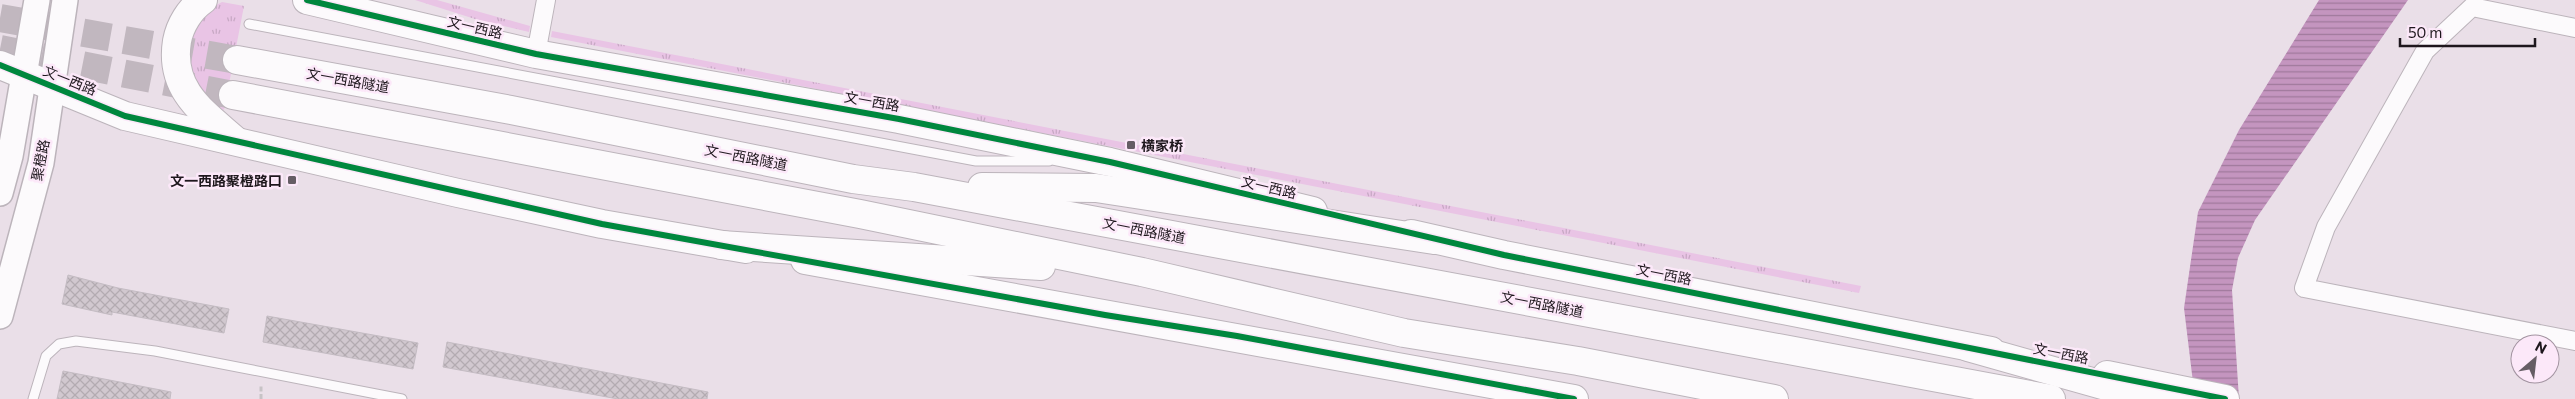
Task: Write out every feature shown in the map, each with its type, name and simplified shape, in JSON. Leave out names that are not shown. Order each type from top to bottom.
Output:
[{"type":"main road","points":[[203,0],[187,16],[178,33],[175,57],[178,74],[183,89],[192,101],[236,142]]},
{"type":"main road","name":"文一西路","points":[[307,0],[536,54],[899,119],[1110,162],[1434,240],[2225,399]]},
{"type":"main road","name":"文一西路隧道","points":[[238,60],[511,110],[853,179],[914,187],[2051,399]]},
{"type":"main road","name":"文一西路","points":[[12,70],[125,116],[593,222],[1515,393],[1574,399]]},
{"type":"main road","points":[[233,95],[860,214],[1142,272],[1404,334],[1578,361],[1774,399]]},
{"type":"main road","points":[[914,187],[1096,188],[1434,240]]},
{"type":"main road","points":[[721,245],[1142,272]]},
{"type":"main road","points":[[1968,347],[2152,399]]},
{"type":"street","points":[[0,193],[10,156],[12,70],[37,0]]},
{"type":"street","name":"聚橙路","points":[[0,316],[41,163],[65,0]]},
{"type":"street","points":[[536,54],[546,0]]},
{"type":"street","points":[[2575,28],[2472,7],[2425,51],[2326,227],[2304,288],[2575,340]]},
{"type":"lane","points":[[249,24],[976,161],[1110,162]]},
{"type":"lane","points":[[33,399],[46,356],[59,344],[76,341],[155,351],[402,399]]},
{"type":"green space","points":[[415,0],[437,0],[530,26],[529,32],[475,19]]},
{"type":"green space","points":[[222,2],[244,6],[224,110],[204,100],[188,82],[188,29],[204,12]]},
{"type":"green space","points":[[552,31],[1861,286],[1859,293],[551,37]]},
{"type":"shaded area","points":[[2319,0],[2408,0],[2255,220],[2238,258],[2232,290],[2239,399],[2195,399],[2184,308],[2198,212],[2239,130]]},
{"type":"building","points":[[68,275],[118,288],[229,309],[224,333],[112,312],[112,315],[62,304]]},
{"type":"building","points":[[267,316],[418,343],[413,369],[263,342]]},
{"type":"building","points":[[447,342],[708,392],[707,399],[618,399],[443,367]]},
{"type":"building","points":[[63,371],[171,392],[170,399],[57,399]]},
{"type":"tunnel","points":[[0,18],[237,60]]},
{"type":"tunnel","points":[[0,49],[233,95]]},
{"type":"cycle path","points":[[307,0],[536,54],[899,119],[1110,162],[1504,255],[2225,399]]},
{"type":"cycle path","points":[[0,65],[125,116],[602,224],[1105,315],[1237,336],[1574,399]]},
{"type":"place","name":"横家桥","points":[[1131,145]]},
{"type":"place","name":"文一西路聚橙路口","points":[[292,180]]}]
